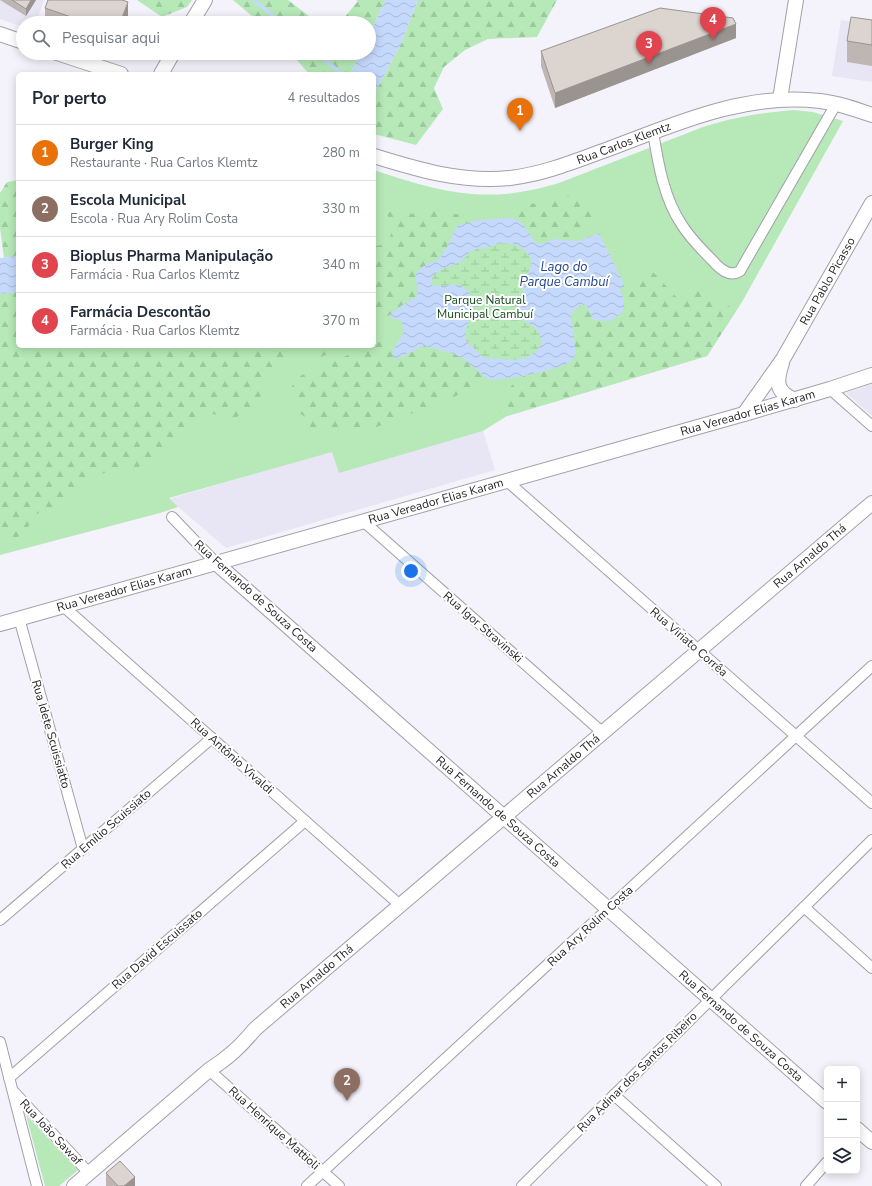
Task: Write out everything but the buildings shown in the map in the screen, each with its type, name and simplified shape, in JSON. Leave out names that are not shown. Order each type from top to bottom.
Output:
[{"type":"main road","points":[[195,16],[205,0]]},
{"type":"main road","points":[[780,100],[796,0]]},
{"type":"main road","points":[[0,34],[16,40]]},
{"type":"main road","points":[[78,60],[114,72]]},
{"type":"main road","points":[[162,72],[169,60]]},
{"type":"main road","name":"Rua Carlos Klemtz","points":[[376,156],[426,172],[445,176],[466,178],[510,178],[560,167],[686,120],[727,107],[748,103],[780,100],[820,101],[836,104],[872,115]]},
{"type":"main road","name":"Rua Pablo Picasso","points":[[744,414],[783,359],[872,203]]},
{"type":"main road","name":"Rua Pablo Picasso","points":[[783,359],[778,378],[779,385],[786,396],[795,400]]},
{"type":"main road","name":"Rua Vereador Elias Karam","points":[[0,624],[795,400],[872,375]]},
{"type":"main road","name":"Rua Arnaldo Thá","points":[[74,1186],[209,1070],[221,1053],[236,1041],[255,1030],[872,503]]},
{"type":"main road","name":"Rua Fernando de Souza Costa","points":[[216,563],[824,1099]]},
{"type":"main road","points":[[860,1132],[872,1142]]},
{"type":"street","points":[[653,132],[665,185],[681,225],[715,263],[728,273],[732,274],[740,271],[836,104]]},
{"type":"street","points":[[830,389],[872,426]]},
{"type":"street","name":"Rua Viriato Corrêa","points":[[507,481],[872,803]]},
{"type":"street","name":"Rua Fernando de Souza Costa","points":[[172,516],[216,563]]},
{"type":"street","name":"Rua Igor Stravinski","points":[[363,521],[603,733]]},
{"type":"street","name":"Rua Antônio Vivaldi","points":[[63,606],[401,906]]},
{"type":"street","name":"Rua Idete Scuissiatto","points":[[19,618],[83,849]]},
{"type":"street","name":"Rua Ary Rolim Costa","points":[[307,1186],[872,666]]},
{"type":"street","name":"Rua Emílio Scuissiato","points":[[0,920],[212,738]]},
{"type":"street","name":"Rua David Escuissato","points":[[9,1078],[305,821]]},
{"type":"street","name":"Rua Adinar dos Santos Ribeiro","points":[[525,1185],[872,840]]},
{"type":"street","points":[[804,907],[872,968]]},
{"type":"street","points":[[0,1042],[37,1186]]},
{"type":"street","name":"Rua Henrique Mattioli","points":[[209,1070],[339,1186]]},
{"type":"street","name":"Rua João Sawaf","points":[[13,1091],[89,1173]]},
{"type":"street","points":[[614,1095],[716,1186]]},
{"type":"street","points":[[806,1186],[824,1165]]},
{"type":"shaded area","points":[[0,0],[44,0],[38,16],[16,16],[16,25],[0,19]]},
{"type":"shaded area","points":[[841,20],[872,25],[872,82],[832,76]]},
{"type":"shaded area","points":[[872,384],[872,416],[846,393]]},
{"type":"shaded area","points":[[483,431],[495,470],[226,548],[169,499],[333,451],[339,472]]},
{"type":"green space","points":[[137,0],[192,0],[187,7],[164,16],[161,16]]},
{"type":"green space","points":[[233,0],[288,0],[309,16],[252,16]]},
{"type":"green space","points":[[356,0],[385,0],[376,20],[376,16],[346,16],[358,1]]},
{"type":"green space","points":[[418,0],[557,0],[537,37],[488,39],[465,50],[444,67],[434,88],[443,109],[416,145],[376,135],[376,90],[401,44]]},
{"type":"green space","points":[[297,60],[357,60],[351,72],[307,72]]},
{"type":"green space","name":"Parque Natural Municipal Cambuí","points":[[794,110],[813,112],[843,121],[742,302],[707,356],[507,416],[483,431],[339,473],[332,452],[169,498],[178,507],[160,513],[0,555],[0,294],[16,292],[16,348],[376,348],[376,171],[422,185],[465,193],[487,195],[533,190],[559,183],[703,127],[748,116]]},
{"type":"green space","points":[[16,180],[16,256],[4,258],[0,228],[0,193],[7,182]]},
{"type":"green space","points":[[570,196],[580,202],[592,203],[600,211],[601,219],[578,241],[552,239],[545,243],[537,244],[524,226],[512,218],[513,211],[516,207]]},
{"type":"green space","points":[[425,207],[455,214],[469,214],[474,217],[475,221],[457,226],[445,251],[436,261],[426,264],[415,283],[418,292],[416,297],[376,323],[376,246],[388,244],[391,234],[392,220],[386,215],[393,209],[405,210],[412,214],[417,213]]},
{"type":"green space","points":[[501,243],[520,246],[532,261],[523,291],[518,300],[521,319],[529,323],[537,330],[542,343],[536,351],[524,359],[509,360],[484,358],[465,341],[468,323],[473,314],[469,291],[457,286],[436,286],[431,284],[434,275],[442,269],[461,261],[476,249]]},
{"type":"green space","points":[[653,272],[681,302],[697,285],[736,311],[707,356],[507,416],[500,412],[506,393],[519,379],[531,373],[561,366],[572,360],[576,355],[571,313],[583,304],[587,306],[624,299],[620,290],[626,283],[643,274]]},
{"type":"green space","points":[[16,292],[16,348],[295,348],[289,359],[268,376],[263,390],[256,402],[242,414],[226,422],[218,415],[208,413],[174,445],[155,458],[132,470],[104,473],[93,479],[75,499],[34,515],[28,528],[18,537],[0,542],[0,294]]},
{"type":"green space","points":[[384,340],[393,343],[395,347],[392,353],[396,359],[424,346],[452,353],[464,359],[489,380],[425,411],[417,411],[371,429],[315,432],[307,424],[307,417],[299,413],[294,406],[290,390],[295,380],[302,375],[364,348],[376,348],[376,343]]},
{"type":"green space","points":[[308,348],[341,348],[319,358],[307,352]]},
{"type":"green space","points":[[26,1115],[78,1170],[59,1186],[45,1186]]},
{"type":"water","points":[[385,0],[418,0],[401,44],[376,90],[376,72],[351,72],[357,60],[376,60],[376,20]]},
{"type":"water","name":"Lago do Parque Cambuí","points":[[512,218],[524,226],[537,244],[545,243],[552,239],[578,241],[599,233],[624,284],[620,290],[624,299],[623,312],[610,321],[593,320],[587,306],[582,304],[571,313],[576,354],[573,359],[570,362],[554,369],[531,374],[489,380],[464,359],[452,353],[424,346],[397,359],[393,357],[393,350],[404,331],[401,321],[390,317],[390,315],[398,308],[416,297],[418,285],[415,283],[416,273],[426,264],[436,261],[445,251],[457,226],[477,221]],"holes":[[[501,243],[520,246],[532,261],[523,291],[518,300],[518,315],[535,327],[542,343],[537,351],[531,355],[516,360],[484,358],[466,341],[467,327],[474,309],[474,303],[470,294],[461,286],[442,286],[431,284],[434,275],[442,269],[461,261],[472,251]]]},
{"type":"water","points":[[16,256],[16,292],[0,294],[0,258]]},
{"type":"waterway","points":[[254,0],[273,16]]},
{"type":"waterway","points":[[325,60],[340,72]]},
{"type":"place","name":"Farmácia Descontão","points":[[713,40]]},
{"type":"place","name":"Bioplus Pharma Manipulação","points":[[649,64]]},
{"type":"place","name":"Burger King","points":[[520,131]]},
{"type":"place","name":"Escola Municipal","points":[[347,1101]]}]
